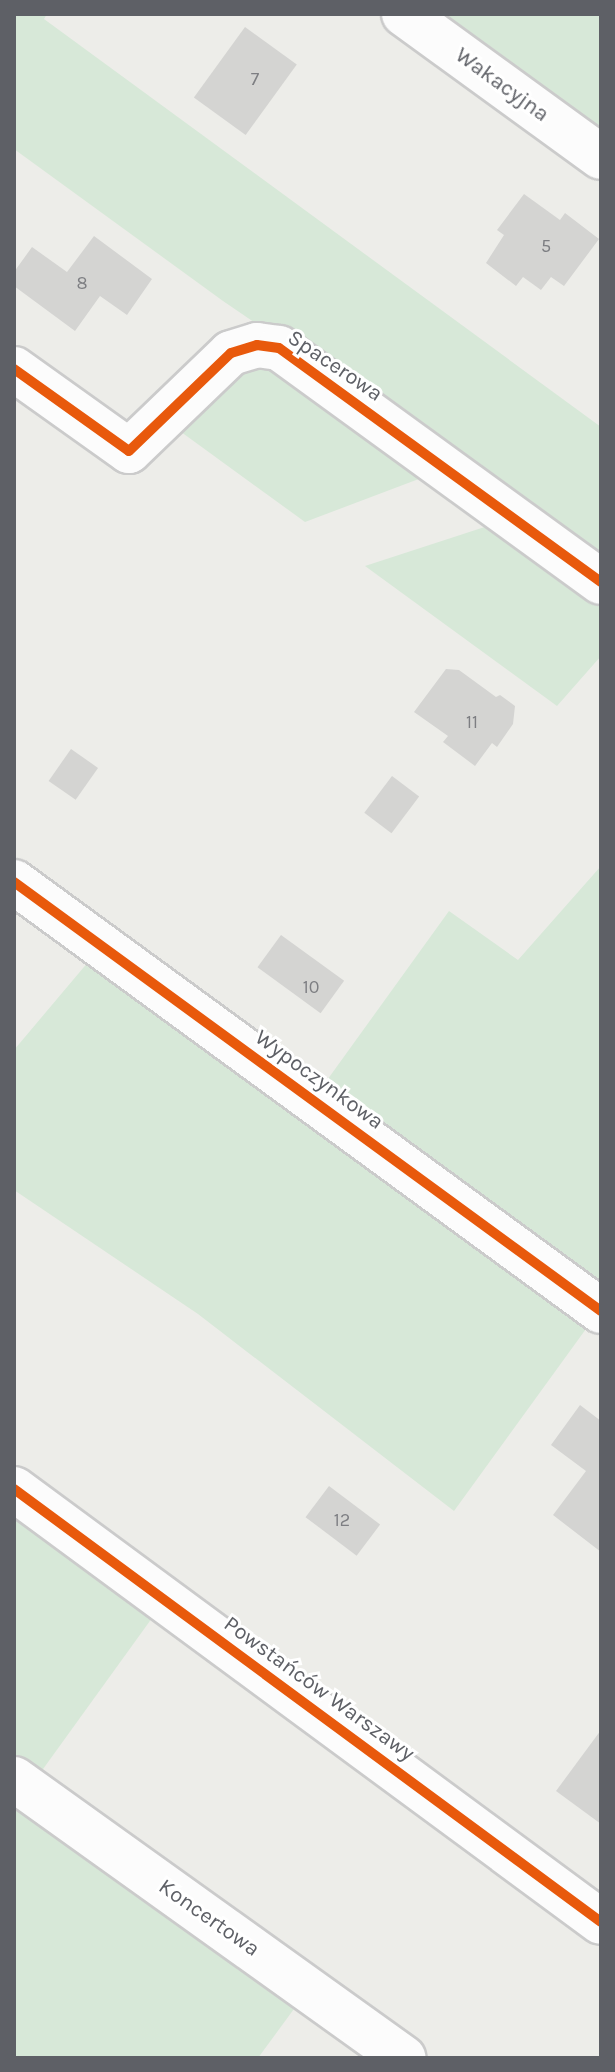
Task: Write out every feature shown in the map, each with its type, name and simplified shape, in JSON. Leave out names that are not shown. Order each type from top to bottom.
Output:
[{"type":"street","name":"Wakacyjna","points":[[404,14],[601,157]]},
{"type":"street","name":"Spacerowa","points":[[14,369],[129,451],[231,353],[257,345],[279,348],[601,582]]},
{"type":"street","name":"Wypoczynkowa","points":[[14,882],[601,1311]]},
{"type":"street","name":"Powstańców Warszawy","points":[[14,1489],[601,1922]]},
{"type":"street","name":"Koncertowa","points":[[14,1779],[403,2058]]},
{"type":"green space","points":[[14,14],[47,14],[44,19],[601,427],[601,566],[447,454],[223,301],[14,149]]},
{"type":"green space","points":[[432,14],[601,14],[601,134]]},
{"type":"green space","points":[[279,362],[432,474],[305,522],[177,429],[233,365]]},
{"type":"green space","points":[[500,522],[601,596],[601,656],[557,706],[365,566]]},
{"type":"green space","points":[[601,866],[601,1284],[325,1083],[449,911],[518,960]]},
{"type":"green space","points":[[89,961],[591,1322],[454,1511],[198,1314],[14,1190],[14,1050]]},
{"type":"green space","points":[[14,1501],[160,1607],[38,1776],[14,1759]]},
{"type":"green space","points":[[14,1786],[302,1998],[258,2058],[14,2058]]},
{"type":"building","points":[[245,27],[297,65],[246,135],[194,97]]},
{"type":"building","points":[[524,194],[560,220],[565,213],[599,239],[564,286],[551,277],[541,290],[523,277],[516,286],[486,263],[504,235],[497,230]]},
{"type":"building","points":[[94,236],[152,279],[127,315],[100,296],[75,331],[14,286],[14,272],[32,247],[67,272]]},
{"type":"building","points":[[446,669],[459,670],[496,697],[500,695],[515,706],[513,724],[497,747],[492,743],[475,766],[443,742],[448,736],[414,712]]},
{"type":"building","points":[[71,749],[98,768],[76,800],[49,781]]},
{"type":"building","points":[[392,776],[419,796],[391,833],[364,813]]},
{"type":"building","points":[[281,935],[344,981],[321,1013],[257,967]]},
{"type":"building","points":[[580,1405],[601,1421],[601,1552],[553,1515],[586,1471],[551,1445]]},
{"type":"building","points":[[329,1486],[380,1525],[357,1556],[306,1517]]},
{"type":"building","points":[[601,1730],[601,1824],[556,1791]]},
{"type":"cycle path","points":[[14,369],[129,451],[231,353],[257,345],[279,348],[601,582]]},
{"type":"cycle path","points":[[14,882],[601,1311]]},
{"type":"cycle path","points":[[14,1489],[601,1922]]}]
